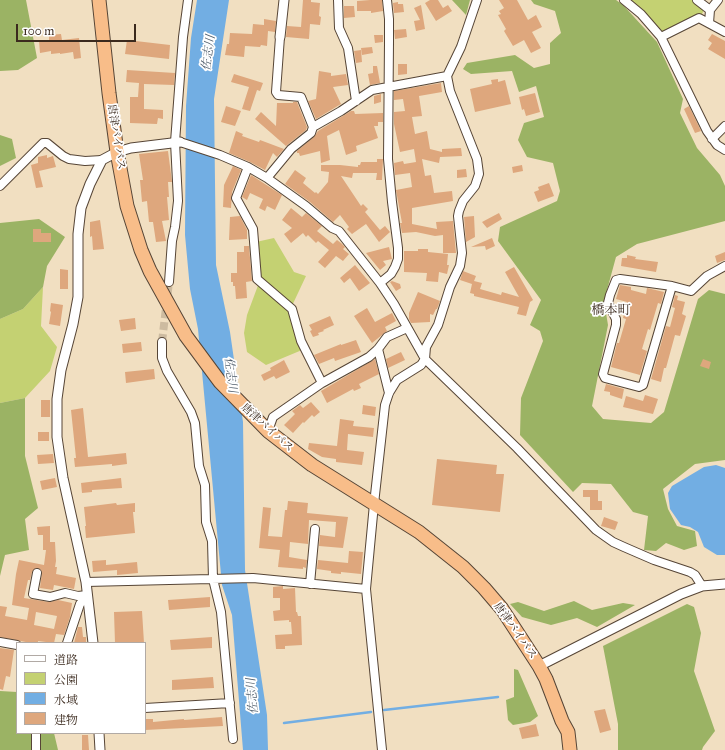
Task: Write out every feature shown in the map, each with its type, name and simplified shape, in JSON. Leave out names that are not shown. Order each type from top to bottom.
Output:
[{"type":"highway","name":"唐津バイパス","points":[[99,0],[117,152],[127,206],[140,250],[186,336],[220,382],[263,427],[312,465],[419,532],[463,567],[502,609],[546,679],[562,721],[568,732],[570,750]]},
{"type":"highway","name":"唐津バイパス","points":[[562,721],[561,733],[564,750]]},
{"type":"street","points":[[169,282],[172,241],[178,201],[178,142],[183,37],[188,0]]},
{"type":"street","points":[[267,178],[291,149],[311,134],[313,127],[301,97],[278,95],[276,92],[284,0]]},
{"type":"street","points":[[338,0],[339,28],[348,48],[356,101]]},
{"type":"street","points":[[380,283],[391,274],[398,259],[388,159],[389,19],[387,0]]},
{"type":"street","points":[[382,750],[366,589],[385,405],[397,380],[421,365],[425,359],[426,347],[438,325],[450,287],[460,266],[462,253],[458,216],[459,211],[463,201],[475,186],[479,174],[477,159],[450,90],[447,76],[461,47],[477,0]]},
{"type":"street","points":[[624,0],[641,14],[661,37],[707,131],[712,139],[725,150]]},
{"type":"street","points":[[697,0],[710,10]]},
{"type":"street","points":[[710,23],[710,10],[718,0]]},
{"type":"street","points":[[661,37],[699,18],[725,32]]},
{"type":"street","points":[[313,127],[372,90],[447,76]]},
{"type":"street","points":[[712,139],[724,129]]},
{"type":"street","points":[[0,186],[42,143],[46,143],[69,159],[85,161],[102,160],[117,152],[131,148],[178,142],[220,155],[248,167],[267,178],[339,232],[380,283],[394,304],[425,359],[517,448],[596,530],[624,548],[690,572],[695,575],[702,586]]},
{"type":"street","points":[[93,642],[86,582],[57,437],[57,399],[78,297],[78,234],[81,208],[90,184],[102,160]]},
{"type":"street","points":[[248,167],[236,198],[253,229],[257,279],[292,309],[301,341],[322,383]]},
{"type":"street","points":[[672,286],[643,385],[640,387],[605,378],[603,374],[616,325],[616,319],[608,302],[616,280],[620,279],[672,286],[691,291],[707,276],[725,266]]},
{"type":"street","points":[[263,427],[273,417],[322,383],[369,357],[387,338],[407,328]]},
{"type":"street","points":[[162,342],[162,358],[167,371],[191,412],[195,423],[200,466],[205,485],[206,522],[212,541],[213,579],[221,612],[233,739]]},
{"type":"street","points":[[378,349],[389,394]]},
{"type":"street","points":[[310,584],[315,529]]},
{"type":"street","points":[[37,573],[34,594],[50,597],[65,593],[78,596],[87,595]]},
{"type":"street","points":[[86,582],[252,578],[366,589]]},
{"type":"street","points":[[539,666],[681,594],[702,586],[725,584]]},
{"type":"street","points":[[67,642],[80,604],[87,595]]},
{"type":"street","points":[[0,642],[16,645]]},
{"type":"street","points":[[146,708],[230,703]]},
{"type":"street","points":[[36,734],[36,750]]},
{"type":"street","points":[[99,734],[100,750]]},
{"type":"green space","points":[[0,0],[26,0],[37,58],[18,70],[0,71]]},
{"type":"green space","points":[[452,0],[470,0],[466,15]]},
{"type":"green space","points":[[531,0],[616,0],[623,5],[657,42],[683,99],[680,113],[697,148],[720,175],[725,186],[725,221],[637,244],[616,257],[604,301],[608,325],[592,406],[603,419],[651,423],[664,412],[698,299],[709,290],[725,294],[725,460],[695,464],[663,489],[668,509],[677,526],[695,531],[697,546],[684,550],[666,543],[656,551],[644,550],[648,516],[633,512],[611,484],[582,483],[573,492],[520,435],[521,398],[543,341],[540,331],[530,325],[541,300],[498,241],[500,227],[557,201],[560,191],[553,163],[527,157],[518,140],[524,123],[544,117],[536,86],[519,92],[512,71],[471,74],[463,69],[467,63],[515,55],[534,68],[550,64],[550,43],[561,33],[555,11],[534,4]]},
{"type":"green space","points":[[631,0],[692,0],[704,10],[702,14],[663,32]]},
{"type":"green space","points":[[0,135],[12,139],[16,158],[0,166]]},
{"type":"green space","points":[[39,219],[65,237],[47,266],[43,287],[23,309],[0,319],[0,223]]},
{"type":"green space","points":[[274,238],[294,272],[306,276],[290,310],[302,350],[266,365],[247,352],[244,333],[247,315],[260,280],[256,242]]},
{"type":"green space","points":[[43,287],[41,326],[57,347],[50,371],[25,398],[0,403],[0,319],[23,309]]},
{"type":"green space","points":[[25,398],[25,456],[38,508],[25,519],[29,550],[5,555],[0,576],[0,403]]},
{"type":"green space","points":[[574,601],[592,610],[623,603],[635,605],[597,627],[577,618],[551,625],[522,617],[510,604],[518,602],[544,611]]},
{"type":"green space","points":[[687,604],[694,607],[701,633],[694,671],[715,731],[702,750],[618,750],[618,724],[603,646]]},
{"type":"green space","points":[[514,669],[518,670],[538,716],[530,722],[513,725],[508,720],[506,700],[514,697]]},
{"type":"green space","points":[[0,691],[16,692],[16,734],[54,734],[58,750],[0,750]]},
{"type":"water","name":"佐志川","points":[[197,0],[229,0],[214,99],[216,265],[230,332],[243,422],[245,570],[267,715],[268,750],[243,750],[232,615],[222,585],[198,329],[190,289],[185,235],[186,106],[191,38]]},
{"type":"water","points":[[716,465],[725,468],[725,555],[717,555],[704,547],[698,532],[690,527],[681,525],[670,509],[668,493],[672,486],[704,467]]},
{"type":"building","points":[[303,0],[311,0],[311,2],[320,3],[320,25],[310,24],[309,39],[286,37],[287,26],[301,27]]},
{"type":"building","points":[[382,0],[383,11],[371,13],[371,11],[357,11],[357,1]]},
{"type":"building","points":[[430,0],[438,0],[443,8],[448,5],[452,11],[436,21],[425,3]]},
{"type":"building","points":[[499,0],[517,0],[528,20],[536,15],[542,27],[532,32],[541,48],[531,53],[524,40],[513,46],[504,31],[506,29],[498,15],[501,14],[499,11],[504,8]]},
{"type":"building","points":[[398,2],[398,4],[403,4],[404,12],[394,13],[393,3]]},
{"type":"building","points":[[421,5],[425,29],[416,31],[414,21],[420,20],[414,8]]},
{"type":"building","points":[[344,6],[354,6],[355,17],[344,18]]},
{"type":"building","points":[[264,19],[276,21],[275,32],[268,31],[267,46],[245,46],[244,57],[225,55],[227,44],[229,44],[230,33],[252,34],[253,24],[264,25]]},
{"type":"building","points":[[406,29],[407,37],[395,39],[394,30]]},
{"type":"building","points":[[61,34],[62,40],[79,38],[81,58],[74,59],[73,52],[51,54],[51,51],[40,53],[39,41],[49,40],[49,35]]},
{"type":"building","points":[[712,34],[725,41],[725,59],[708,49],[712,43],[708,40]]},
{"type":"building","points":[[374,35],[383,35],[383,42],[375,43]]},
{"type":"building","points":[[127,40],[170,45],[169,59],[125,54]]},
{"type":"building","points":[[372,47],[373,53],[362,55],[361,48]]},
{"type":"building","points":[[361,50],[362,62],[356,63],[354,51]]},
{"type":"building","points":[[398,64],[407,64],[407,74],[398,75]]},
{"type":"building","points":[[373,66],[377,66],[380,83],[370,85],[368,74],[373,73]]},
{"type":"building","points":[[127,70],[175,73],[174,85],[144,84],[144,109],[163,110],[163,119],[158,118],[157,124],[130,123],[130,97],[138,97],[139,83],[126,82]]},
{"type":"building","points":[[319,71],[331,73],[331,76],[346,74],[348,85],[333,87],[341,104],[316,119],[308,101],[316,99]]},
{"type":"building","points":[[234,74],[263,83],[260,91],[257,90],[250,111],[242,109],[249,87],[231,82]]},
{"type":"building","points":[[498,79],[498,82],[505,80],[511,104],[475,112],[470,89],[492,84],[491,80]]},
{"type":"building","points":[[441,83],[442,92],[419,96],[422,116],[412,117],[415,134],[427,131],[430,149],[442,152],[442,149],[461,148],[462,156],[440,157],[439,163],[422,159],[425,176],[431,175],[434,193],[452,191],[453,201],[412,208],[412,224],[437,229],[436,222],[453,221],[456,253],[443,253],[443,235],[435,236],[416,232],[402,233],[400,223],[402,223],[396,190],[412,187],[410,173],[395,175],[394,163],[403,161],[404,164],[416,162],[414,149],[400,152],[394,124],[394,112],[405,111],[403,99],[394,100],[394,91]]},
{"type":"building","points":[[535,93],[540,112],[526,116],[524,109],[522,110],[519,97]]},
{"type":"building","points":[[381,94],[381,102],[374,104],[374,96]]},
{"type":"building","points":[[297,102],[307,127],[306,130],[286,146],[255,119],[261,112],[276,126],[277,103]]},
{"type":"building","points":[[226,106],[241,111],[235,126],[221,122]]},
{"type":"building","points":[[689,106],[701,131],[695,133],[684,109]]},
{"type":"building","points":[[351,111],[354,111],[355,114],[383,113],[383,122],[378,122],[378,126],[374,126],[378,138],[356,146],[357,151],[346,155],[339,130],[327,136],[330,160],[321,163],[320,151],[300,156],[299,153],[297,153],[297,151],[314,137],[318,131]]},
{"type":"building","points":[[236,131],[243,134],[242,136],[259,142],[260,140],[284,149],[277,157],[273,153],[265,170],[229,153]]},
{"type":"building","points":[[168,151],[172,182],[168,182],[169,197],[167,197],[169,220],[162,221],[166,241],[156,242],[153,222],[149,222],[147,201],[142,202],[140,180],[143,180],[139,154]]},
{"type":"building","points":[[47,155],[47,158],[53,156],[56,167],[39,171],[43,187],[36,188],[31,165],[38,163],[38,157]]},
{"type":"building","points":[[377,159],[383,159],[382,180],[376,180],[377,173],[353,173],[352,178],[341,176],[361,206],[363,204],[368,209],[365,212],[380,230],[385,226],[390,232],[379,242],[366,224],[352,234],[347,229],[349,227],[340,215],[333,222],[310,202],[285,184],[295,170],[306,178],[303,183],[318,194],[328,182],[329,172],[321,171],[321,165],[358,167],[361,162],[377,162]]},
{"type":"building","points":[[522,165],[523,171],[513,173],[512,167]]},
{"type":"building","points":[[233,166],[241,170],[232,192],[231,208],[223,207],[224,185]]},
{"type":"building","points":[[466,169],[467,177],[457,178],[457,170]]},
{"type":"building","points":[[251,175],[282,195],[275,210],[267,206],[265,211],[259,208],[263,199],[250,193],[247,200],[242,197]]},
{"type":"building","points":[[549,183],[554,196],[538,202],[534,192],[539,190],[538,187]]},
{"type":"building","points":[[291,208],[302,217],[306,213],[322,226],[317,231],[333,244],[337,240],[345,247],[343,249],[349,254],[343,261],[336,256],[325,268],[318,262],[329,250],[318,241],[316,243],[308,235],[306,237],[303,233],[291,243],[284,234],[292,228],[282,220]]},
{"type":"building","points":[[499,213],[502,219],[487,228],[482,222]]},
{"type":"building","points":[[240,216],[247,230],[247,239],[229,240],[230,217]]},
{"type":"building","points":[[474,216],[475,237],[466,242],[464,217]]},
{"type":"building","points":[[100,220],[104,249],[93,250],[92,236],[90,237],[90,222]]},
{"type":"building","points":[[33,229],[41,229],[41,233],[51,233],[51,242],[33,242]]},
{"type":"building","points":[[492,238],[495,246],[486,250],[485,246],[471,247]]},
{"type":"building","points":[[244,246],[249,246],[252,281],[246,282],[247,298],[236,299],[235,286],[233,286],[233,282],[231,282],[231,273],[237,273],[237,252],[244,252]]},
{"type":"building","points":[[389,247],[392,259],[383,261],[386,265],[380,270],[366,253]]},
{"type":"building","points":[[418,249],[428,249],[428,252],[448,254],[447,265],[449,265],[447,274],[439,272],[438,282],[426,281],[427,273],[404,272],[404,251],[418,251]]},
{"type":"building","points":[[725,252],[725,260],[717,263],[715,256]]},
{"type":"building","points":[[627,255],[636,257],[635,259],[658,262],[656,272],[621,266],[622,258],[627,258]]},
{"type":"building","points":[[355,265],[370,283],[359,291],[350,278],[344,283],[340,278]]},
{"type":"building","points":[[514,267],[533,300],[530,302],[526,316],[517,314],[519,307],[474,296],[474,294],[470,293],[472,284],[460,280],[463,271],[476,276],[474,281],[482,283],[480,289],[501,295],[502,292],[519,297],[505,272]]},
{"type":"building","points":[[60,269],[68,270],[68,289],[60,289]]},
{"type":"building","points":[[392,281],[400,284],[401,288],[396,291],[390,282]]},
{"type":"building","points":[[620,285],[631,287],[631,290],[646,294],[647,288],[664,292],[661,304],[658,303],[650,330],[648,329],[642,349],[647,351],[640,375],[611,367],[617,343],[619,343],[626,319],[623,318],[627,302],[616,299]]},
{"type":"building","points":[[418,292],[440,301],[433,315],[430,314],[430,322],[411,323],[409,319],[409,313]]},
{"type":"building","points":[[675,295],[678,296],[677,300],[685,302],[682,314],[686,316],[680,336],[675,335],[661,382],[651,379],[666,326],[670,327],[675,308],[672,307]]},
{"type":"building","points":[[51,303],[63,305],[60,326],[49,324]]},
{"type":"building","points":[[367,308],[375,322],[392,313],[396,321],[385,327],[387,331],[372,343],[354,316]]},
{"type":"building","points":[[330,316],[334,325],[318,333],[319,335],[313,337],[310,331],[312,330],[309,325]]},
{"type":"building","points":[[135,318],[136,329],[121,331],[119,320]]},
{"type":"building","points":[[356,340],[361,352],[335,361],[334,358],[319,364],[314,355],[341,344]]},
{"type":"building","points":[[141,342],[142,351],[123,353],[122,344]]},
{"type":"building","points":[[401,352],[405,360],[388,368],[386,359]]},
{"type":"building","points":[[375,359],[379,374],[359,384],[361,388],[354,391],[353,389],[327,403],[321,391]]},
{"type":"building","points":[[703,359],[711,362],[709,369],[700,366]]},
{"type":"building","points":[[284,360],[290,372],[276,379],[274,376],[264,381],[261,375],[271,370],[270,368]]},
{"type":"building","points":[[154,369],[155,379],[126,383],[125,372]]},
{"type":"building","points":[[606,384],[624,389],[622,399],[610,395],[610,392],[604,391]]},
{"type":"building","points":[[645,395],[658,399],[653,414],[623,407],[626,396],[643,401]]},
{"type":"building","points":[[41,400],[50,400],[50,417],[41,417]]},
{"type":"building","points":[[311,402],[320,412],[314,417],[312,415],[304,423],[303,422],[293,433],[284,425],[295,414],[292,411],[300,405],[303,408]]},
{"type":"building","points":[[363,405],[376,407],[375,416],[362,414]]},
{"type":"building","points":[[83,408],[88,457],[126,453],[127,464],[75,467],[74,458],[76,458],[71,410]]},
{"type":"building","points":[[340,419],[354,421],[353,426],[374,428],[373,437],[348,434],[347,450],[364,452],[362,465],[336,462],[336,459],[322,457],[308,449],[309,443],[337,446]]},
{"type":"building","points":[[38,432],[49,432],[49,441],[38,441]]},
{"type":"building","points":[[53,454],[54,463],[38,464],[37,455]]},
{"type":"building","points":[[437,459],[497,465],[496,474],[504,474],[500,512],[432,505]]},
{"type":"building","points":[[55,478],[57,487],[42,490],[40,481]]},
{"type":"building","points":[[121,478],[122,488],[92,490],[92,492],[82,493],[81,483]]},
{"type":"building","points":[[583,490],[598,490],[598,501],[602,501],[602,510],[590,510],[590,497],[583,497]]},
{"type":"building","points":[[288,501],[308,503],[307,513],[348,517],[343,548],[319,546],[320,535],[335,537],[336,522],[309,520],[308,544],[290,542],[289,557],[307,560],[306,568],[278,567],[280,550],[259,548],[263,507],[271,508],[268,536],[282,537],[285,510],[287,510]]},
{"type":"building","points":[[116,503],[117,505],[135,503],[135,512],[133,512],[135,533],[86,538],[84,507]]},
{"type":"building","points":[[604,517],[618,522],[615,530],[601,526]]},
{"type":"building","points":[[50,526],[50,542],[55,542],[55,567],[57,567],[56,574],[76,578],[74,589],[54,585],[53,590],[40,588],[42,572],[40,569],[36,568],[32,572],[30,580],[28,580],[24,598],[49,602],[58,600],[72,603],[70,617],[64,635],[56,634],[54,642],[26,642],[0,637],[0,606],[7,607],[5,616],[27,620],[29,608],[12,605],[16,574],[19,560],[44,565],[46,550],[43,550],[43,535],[38,535],[37,527]],"holes":[[[36,612],[57,616],[54,629],[34,625]]]},
{"type":"building","points":[[349,551],[363,552],[361,574],[341,572],[341,574],[331,573],[331,571],[317,569],[318,560],[348,563]]},
{"type":"building","points":[[106,560],[106,565],[137,562],[138,573],[117,575],[117,570],[93,572],[92,561]]},
{"type":"building","points":[[283,586],[283,589],[295,588],[296,612],[298,616],[301,616],[302,645],[285,646],[285,649],[276,649],[275,635],[292,634],[291,622],[289,622],[289,620],[274,621],[273,611],[280,610],[280,598],[273,598],[273,587]]},
{"type":"building","points":[[210,597],[210,607],[169,610],[168,600]]},
{"type":"building","points":[[142,611],[144,642],[115,642],[114,612]]},
{"type":"building","points":[[78,627],[82,627],[83,637],[86,637],[86,642],[74,642]]},
{"type":"building","points":[[212,637],[212,648],[171,650],[170,640]]},
{"type":"building","points":[[0,648],[14,650],[10,677],[6,676],[3,690],[0,689]]},
{"type":"building","points":[[213,677],[214,688],[172,690],[172,680]]},
{"type":"building","points":[[605,709],[611,730],[600,733],[594,711]]},
{"type":"building","points":[[222,717],[223,726],[146,730],[146,719],[153,719],[153,722]]},
{"type":"building","points":[[536,724],[539,736],[522,739],[519,728]]},
{"type":"building","points":[[82,735],[88,735],[89,750],[82,750]]},
{"type":"waterway","points":[[384,710],[498,697]]},
{"type":"waterway","points":[[284,723],[371,712]]},
{"type":"tunnel","points":[[162,342],[169,282]]},
{"type":"district","name":"橋本町","points":[[611,311]]}]
